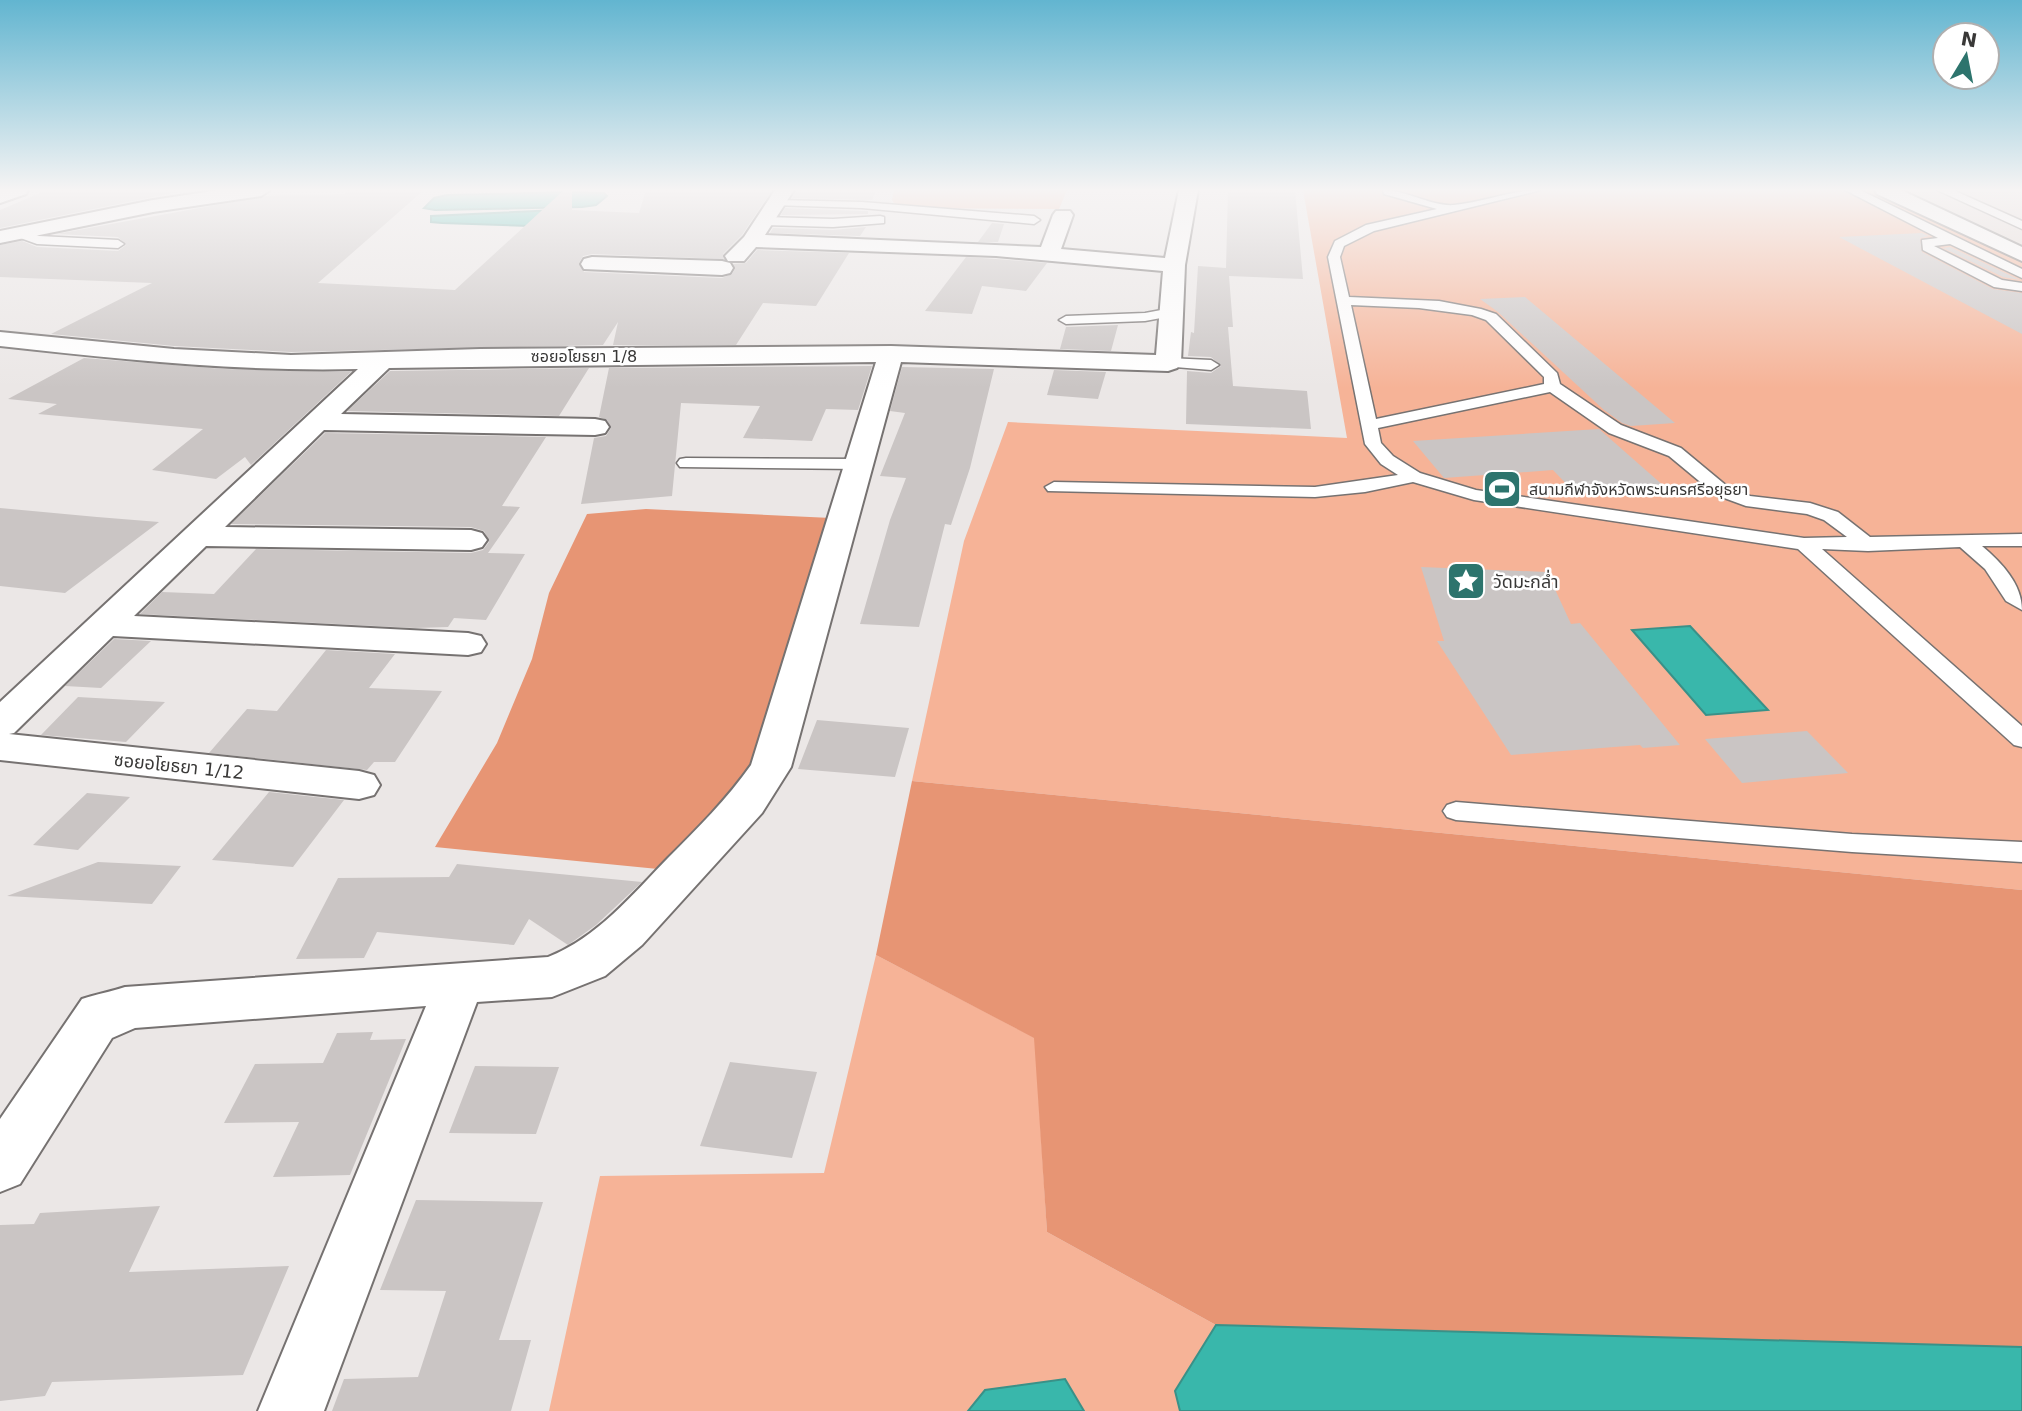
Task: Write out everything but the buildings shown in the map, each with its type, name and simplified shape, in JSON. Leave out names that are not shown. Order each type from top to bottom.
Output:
[{"type":"street","points":[[707,288],[735,256]]},
{"type":"street","points":[[1070,256],[1174,265]]},
{"type":"street","points":[[1168,363],[1176,256]]},
{"type":"street","points":[[592,264],[722,268]]},
{"type":"street","name":"ซอยอโยธยา 1/8","points":[[0,340],[226,361],[291,363],[383,359],[891,354],[1168,363]]},
{"type":"street","points":[[0,1166],[100,1014],[111,1017],[125,1009],[552,977],[588,962],[625,932],[760,787],[771,766],[891,354]]},
{"type":"street","points":[[0,724],[383,359]]},
{"type":"street","points":[[317,422],[595,427]]},
{"type":"street","points":[[197,536],[471,540]]},
{"type":"street","points":[[103,625],[468,644]]},
{"type":"street","name":"ซอยอโยธยา 1/12","points":[[0,747],[359,785]]},
{"type":"street","points":[[291,1411],[460,983]]},
{"type":"lane","points":[[1334,256],[1373,444],[1387,460],[1414,477],[1474,495],[1804,544],[1868,545],[2022,540]]},
{"type":"lane","points":[[1944,256],[1999,284],[2022,287]]},
{"type":"lane","points":[[1983,256],[2022,275]]},
{"type":"lane","points":[[1343,301],[1461,308],[1481,312],[1491,317],[1552,376],[1552,386]]},
{"type":"lane","points":[[1066,320],[1145,317],[1172,312]]},
{"type":"lane","points":[[1168,363],[1211,365]]},
{"type":"lane","points":[[1370,425],[1536,392],[1552,386]]},
{"type":"lane","points":[[1552,386],[1615,429],[1675,452],[1722,491],[1746,501],[1810,509],[1831,516],[1868,545]]},
{"type":"lane","points":[[686,463],[859,464]]},
{"type":"lane","points":[[1054,487],[1315,492],[1414,477]]},
{"type":"lane","points":[[1967,543],[1992,565],[2019,599]]},
{"type":"lane","points":[[1804,544],[2022,739]]},
{"type":"lane","points":[[1456,811],[1852,843],[2022,852]]},
{"type":"shaded area","name":"สนามกีฬาจังหวัดพระนครศรีอยุธยา","points":[[1315,256],[2017,256],[2022,258],[2022,890],[912,781],[964,541],[1008,422],[1347,438]]},
{"type":"shaded area","points":[[646,509],[831,518],[751,766],[715,816],[658,869],[435,847],[497,743],[532,659],[549,593],[587,514]]},
{"type":"shaded area","points":[[912,781],[2022,890],[2022,1347],[1216,1325],[1047,1232],[1034,1038],[876,955]]},
{"type":"shaded area","points":[[876,955],[1035,1038],[1047,1232],[1216,1325],[1175,1391],[1180,1411],[1084,1411],[1065,1379],[985,1390],[968,1411],[549,1411],[600,1176],[824,1173]]},
{"type":"water","points":[[1690,626],[1768,710],[1706,715],[1632,630]]},
{"type":"water","points":[[1216,1325],[2022,1347],[2022,1411],[1180,1411],[1175,1391]]},
{"type":"water","points":[[1065,1379],[1084,1411],[968,1411],[985,1390]]},
{"type":"place","name":"สนามกีฬาจังหวัดพระนครศรีอยุธยา","points":[[1502,489]]},
{"type":"place","name":"วัดมะกล่ำ","points":[[1466,581]]}]
